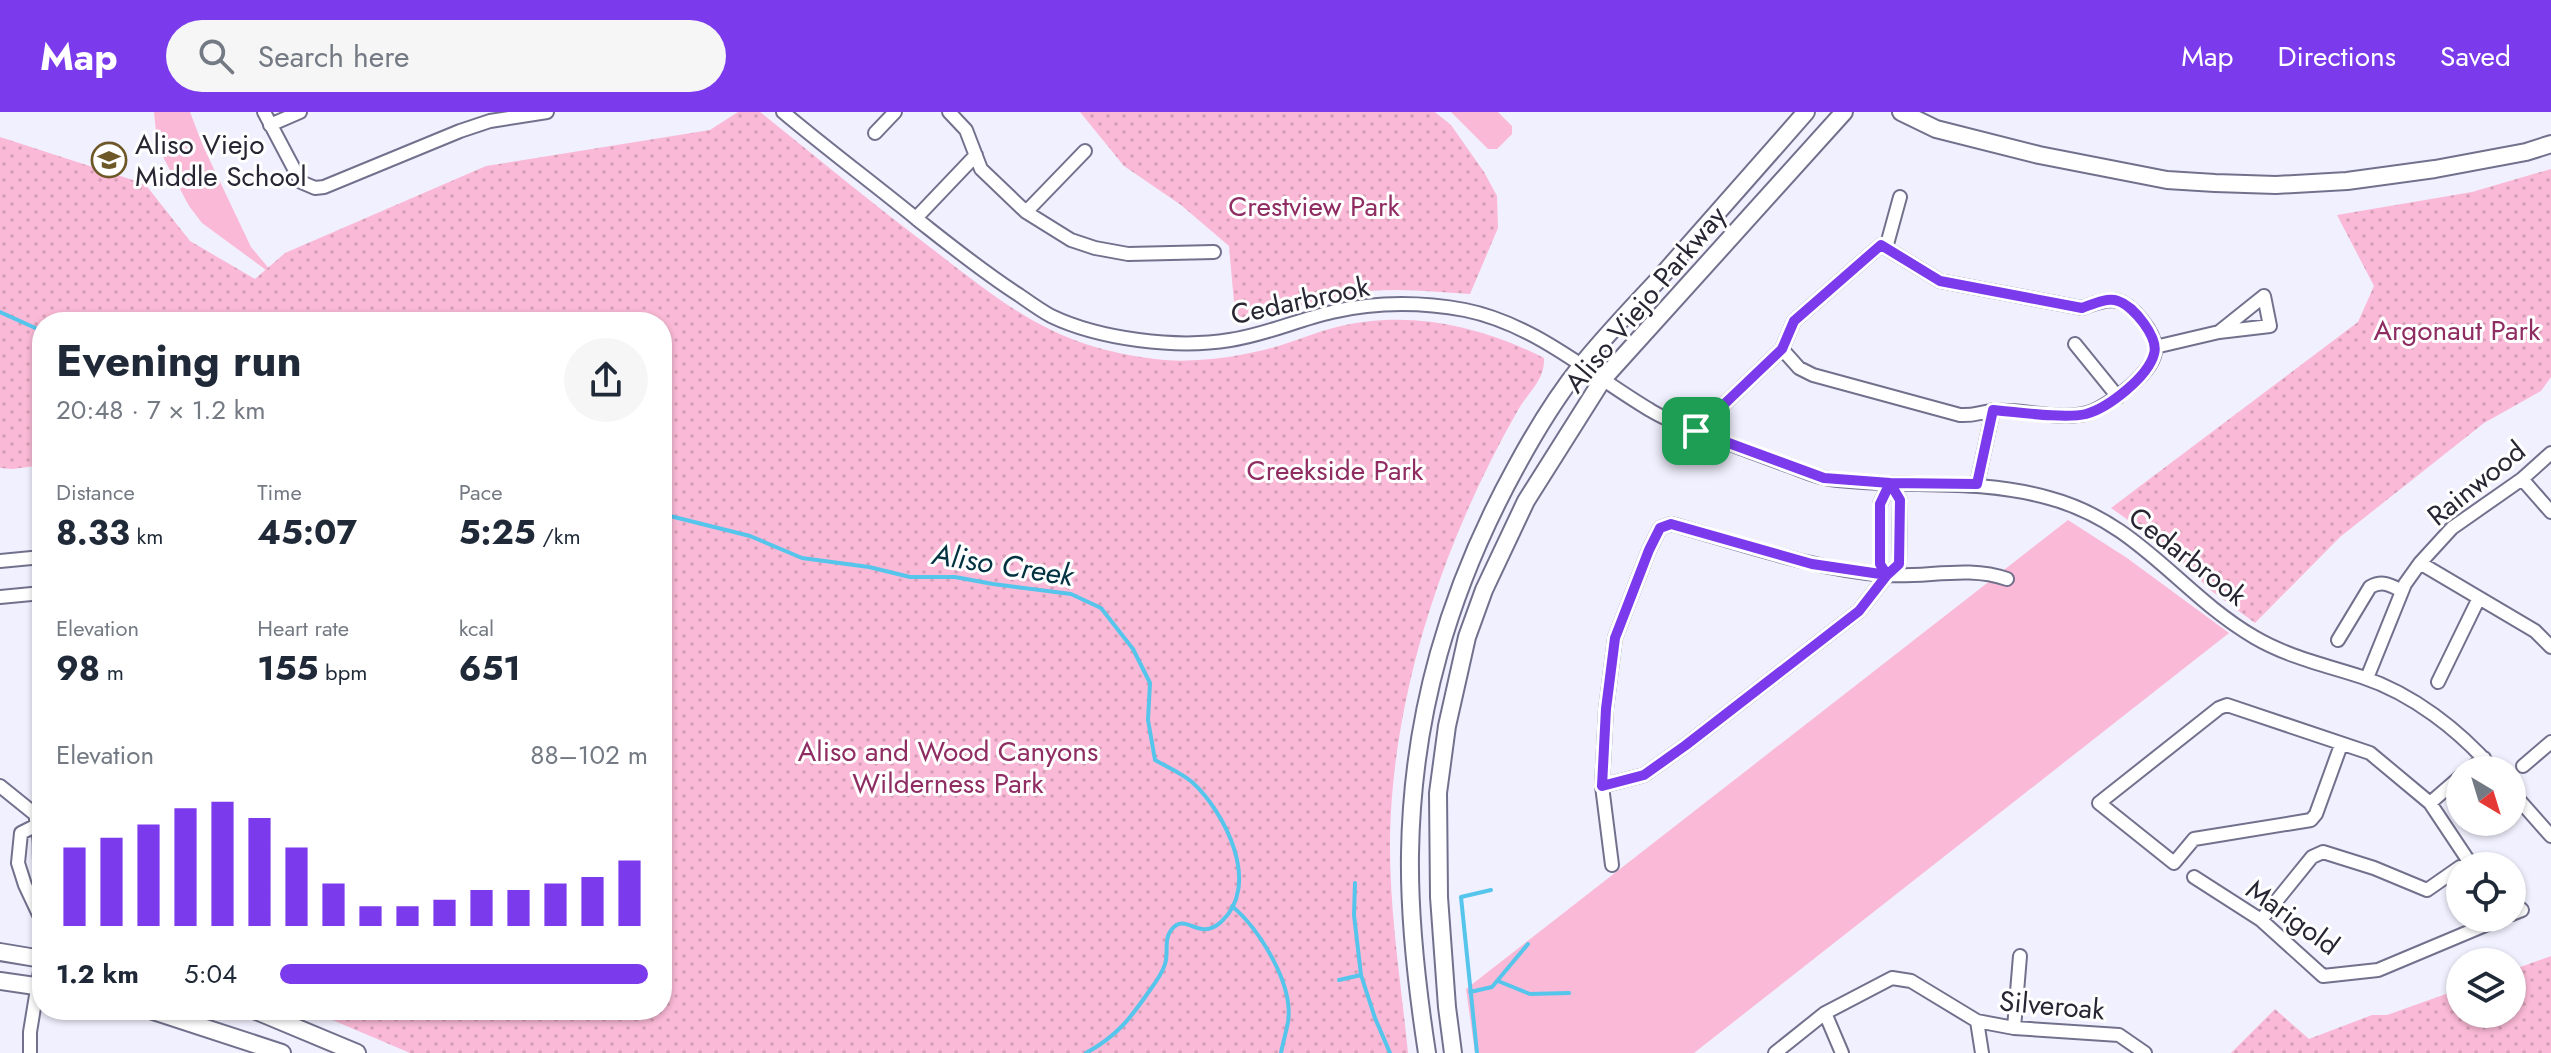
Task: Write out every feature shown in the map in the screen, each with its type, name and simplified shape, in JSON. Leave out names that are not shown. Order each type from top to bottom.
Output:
[{"type":"main road","name":"Aliso Viejo Parkway","points":[[1427,1053],[1413,931],[1410,856],[1413,797],[1420,733],[1433,671],[1451,609],[1483,532],[1534,434],[1581,366],[1806,112]]},
{"type":"main road","name":"Aliso Viejo Parkway","points":[[1453,1053],[1439,897],[1438,793],[1447,726],[1467,637],[1484,590],[1526,501],[1603,379],[1844,112]]},
{"type":"main road","points":[[1901,112],[1936,129],[2039,155],[2167,180],[2215,183],[2276,185],[2398,176],[2526,152],[2551,144]]},
{"type":"main road","points":[[0,952],[32,957]]},
{"type":"main road","points":[[0,981],[32,986]]},
{"type":"main road","points":[[181,1020],[282,1053]]},
{"type":"main road","points":[[278,1020],[357,1053]]},
{"type":"street","points":[[300,112],[267,118],[296,176],[307,186],[324,187],[460,131],[490,121],[547,112]]},
{"type":"street","name":"Cedarbrook","points":[[783,112],[980,270],[1050,315],[1095,331],[1154,343],[1227,341],[1334,311],[1369,306],[1421,304],[1483,314],[1505,322],[1555,349],[1655,414],[1824,478],[2014,488],[2057,500],[2095,516],[2132,537],[2208,605],[2260,640],[2315,664],[2367,678],[2428,711],[2482,756]]},
{"type":"street","points":[[875,133],[895,112]]},
{"type":"street","points":[[949,112],[966,130],[981,169],[1026,212],[1071,240],[1115,253],[1214,252]]},
{"type":"street","points":[[1026,212],[1085,151]]},
{"type":"street","points":[[916,218],[976,155]]},
{"type":"street","points":[[1884,247],[1900,197]]},
{"type":"street","points":[[1696,431],[1782,349],[1794,321],[1881,245],[1940,281],[2082,308],[2102,301],[2118,301],[2138,314],[2155,347],[2154,357],[2142,375],[2118,397],[2086,414],[1993,410],[1975,416],[1960,415],[1813,375],[1799,368],[1782,349]]},
{"type":"street","points":[[2155,347],[2219,332]]},
{"type":"street","points":[[2075,344],[2118,397]]},
{"type":"street","points":[[1977,484],[1993,410]]},
{"type":"street","name":"Rainwood","points":[[2367,678],[2402,591],[2420,563],[2452,528],[2522,479],[2551,453]]},
{"type":"street","points":[[2522,479],[2551,512]]},
{"type":"street","points":[[1602,786],[1644,775],[1859,611],[1899,564],[1900,500],[1890,483]]},
{"type":"street","points":[[1887,575],[1880,564],[1880,504],[1890,483]]},
{"type":"street","points":[[1612,865],[1602,786],[1606,709],[1615,638],[1660,528],[1671,524],[1812,564],[1887,575],[1986,572],[2007,579]]},
{"type":"street","points":[[1880,547],[1899,547]]},
{"type":"street","points":[[0,561],[32,558]]},
{"type":"street","points":[[2420,563],[2535,631],[2551,647]]},
{"type":"street","points":[[2338,640],[2370,587],[2378,582],[2388,583],[2402,591]]},
{"type":"street","points":[[0,597],[32,594]]},
{"type":"street","points":[[2438,682],[2479,598]]},
{"type":"street","points":[[2341,745],[2316,814],[2311,820],[2194,839],[2174,863],[2099,803],[2219,708],[2227,705],[2370,753],[2430,803],[2458,852]]},
{"type":"street","points":[[2526,763],[2551,742]]},
{"type":"street","points":[[0,786],[32,814]]},
{"type":"street","points":[[2430,803],[2446,789]]},
{"type":"street","points":[[2526,808],[2551,836]]},
{"type":"street","points":[[32,824],[21,833],[18,863],[32,900]]},
{"type":"street","points":[[2261,920],[2312,857],[2323,852],[2374,868],[2427,890],[2446,878]]},
{"type":"street","name":"Marigold","points":[[2194,877],[2261,920],[2323,976],[2378,970],[2469,932]]},
{"type":"street","points":[[2014,1028],[2020,956]]},
{"type":"street","name":"Silveroak","points":[[1825,1013],[1892,978],[1901,978],[1977,1021],[2014,1028],[2119,1035],[2145,1053]]},
{"type":"street","points":[[1775,1053],[1825,1013],[1842,1053]]},
{"type":"street","points":[[30,1053],[32,1020]]},
{"type":"street","points":[[1977,1021],[1982,1053]]},
{"type":"green space","points":[[154,112],[190,112],[251,247],[277,278],[202,223],[189,206],[162,155]]},
{"type":"green space","points":[[738,112],[760,112],[984,289],[1034,321],[1088,345],[1155,359],[1200,360],[1261,351],[1361,322],[1415,320],[1468,329],[1544,358],[1542,373],[1505,434],[1458,532],[1430,609],[1404,709],[1393,786],[1390,871],[1408,1053],[410,1053],[332,1020],[672,1020],[672,312],[32,312],[32,466],[0,468],[0,137],[145,184],[190,241],[255,279],[285,253],[486,166],[710,130]]},
{"type":"green space","name":"Crestview Park","points":[[1080,112],[1435,112],[1451,125],[1484,172],[1497,196],[1498,228],[1470,294],[1395,290],[1353,293],[1236,325],[1229,246],[1181,205],[1124,166]]},
{"type":"green space","points":[[1451,112],[1498,112],[1512,126],[1512,134],[1497,149],[1488,149]]},
{"type":"green space","name":"Argonaut Park","points":[[2551,169],[2551,377],[2541,391],[2484,423],[2340,537],[2255,623],[2209,589],[2171,550],[2111,508],[2358,322],[2374,286],[2337,215],[2472,192]]},
{"type":"green space","points":[[2068,520],[2127,558],[2229,633],[1694,1053],[1475,1053],[1466,989]]},
{"type":"green space","points":[[2551,956],[2551,1053],[2231,1053],[2275,1009],[2309,1039],[2372,1015],[2387,1015],[2446,994],[2446,1028],[2526,1028],[2526,965]]},
{"type":"waterway","name":"Aliso Creek","points":[[0,312],[32,326]]},
{"type":"waterway","name":"Aliso Creek","points":[[672,516],[750,536],[802,558],[869,567],[910,577],[955,577],[1071,594],[1101,608],[1133,649],[1150,683],[1148,720],[1155,760],[1192,782],[1216,811],[1234,849],[1239,869],[1238,889],[1233,907],[1213,927],[1200,929],[1182,924],[1172,929],[1165,964],[1157,981],[1122,1026],[1086,1053]]},
{"type":"waterway","points":[[1339,980],[1361,975],[1354,915],[1355,883]]},
{"type":"waterway","points":[[1477,1053],[1461,897],[1491,890]]},
{"type":"waterway","points":[[1232,906],[1263,943],[1286,991],[1288,1022],[1281,1053]]},
{"type":"waterway","points":[[1470,992],[1492,987],[1528,944]]},
{"type":"waterway","points":[[1361,975],[1390,1053]]},
{"type":"waterway","points":[[1498,981],[1530,994],[1569,993]]},
{"type":"place","name":"Aliso Viejo Middle School","points":[[109,160]]},
{"type":"route","points":[[1696,431],[1782,349],[1794,321],[1881,245],[1940,281],[2082,308],[2102,301],[2118,301],[2138,314],[2155,347],[2154,357],[2128,389],[2086,414],[1993,410],[1977,484],[1890,483],[1900,500],[1899,564],[1887,575],[1812,564],[1671,524],[1660,528],[1615,638],[1606,709],[1602,786],[1644,775],[1686,745],[1859,611],[1887,575],[1880,564],[1880,504],[1890,483],[1824,478],[1696,431]]},
{"type":"park label","name":"Creekside Park","points":[[1335,470]]},
{"type":"park label","name":"Aliso and Wood Canyons Wilderness Park","points":[[948,767]]}]
